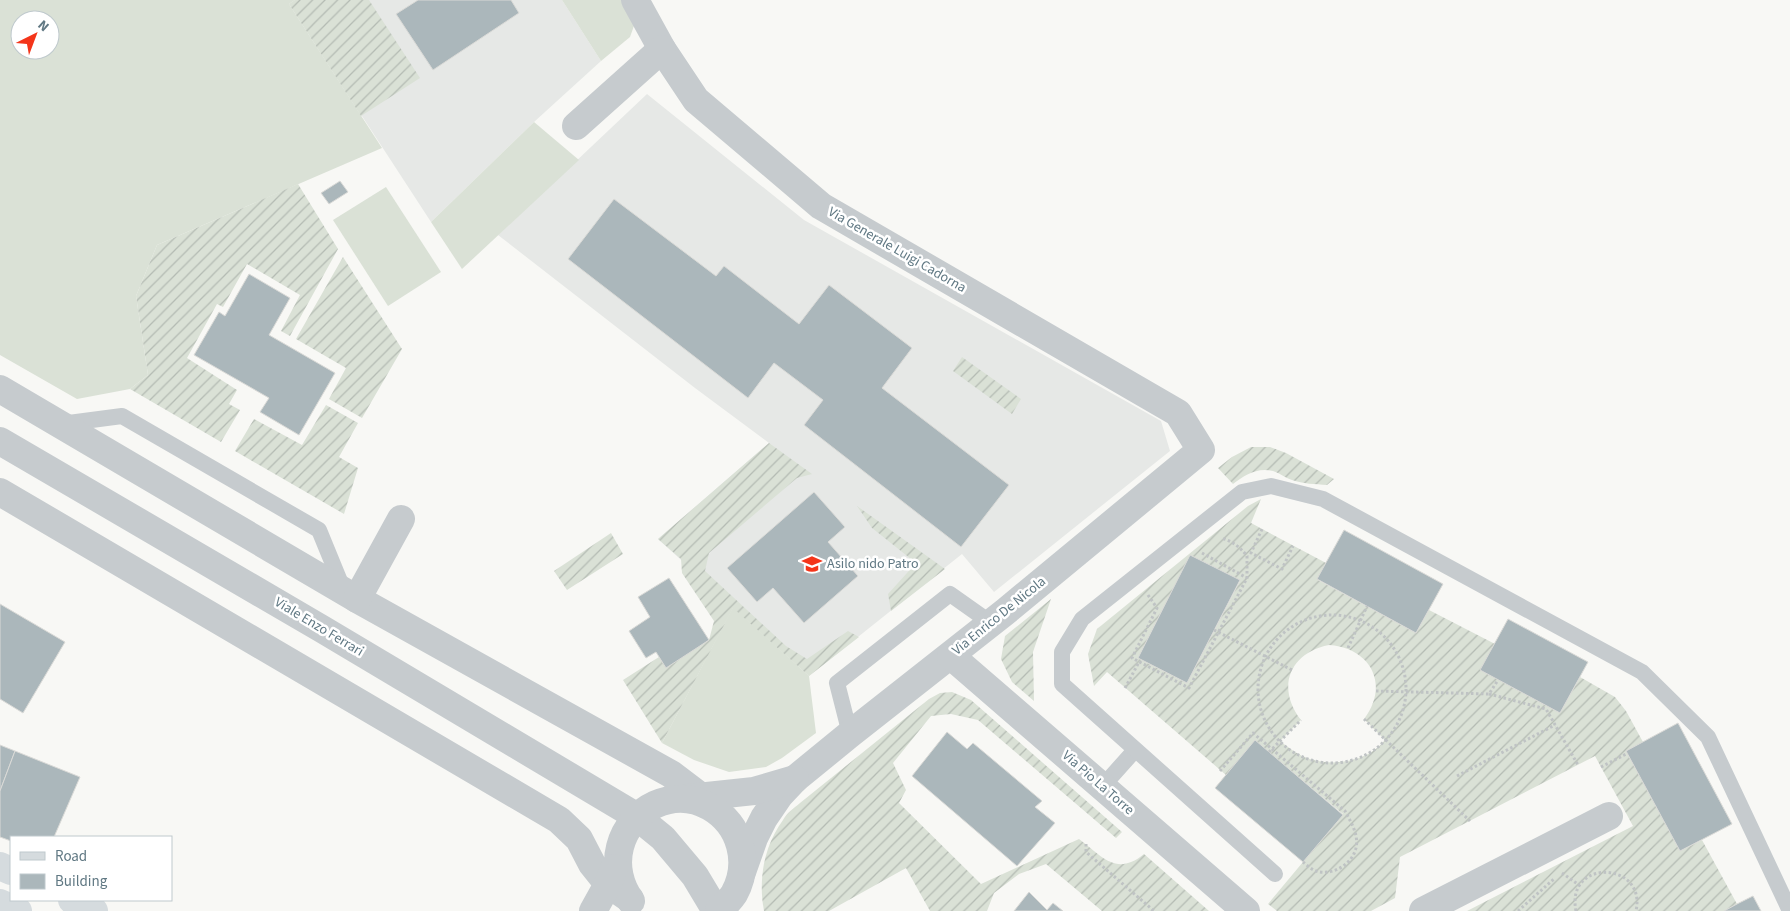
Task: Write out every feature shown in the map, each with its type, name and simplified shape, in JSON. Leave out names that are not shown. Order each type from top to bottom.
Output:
[{"type":"main road","points":[[74,901],[94,911]]},
{"type":"main road","points":[[0,903],[18,911]]},
{"type":"street","name":"Via Generale Luigi Cadorna","points":[[635,0],[662,49],[696,100],[821,206],[1178,413],[1201,450]]},
{"type":"street","points":[[576,126],[662,49]]},
{"type":"street","points":[[0,390],[351,595],[671,774],[698,800],[725,818],[736,834],[742,852],[742,872]]},
{"type":"street","name":"Viale Enzo Ferrari","points":[[0,441],[322,629],[636,816],[663,838],[695,876],[717,911]]},
{"type":"street","name":"Via Enrico De Nicola","points":[[795,779],[951,656],[1201,450]]},
{"type":"street","points":[[0,492],[559,820],[579,839],[592,864],[626,898]]},
{"type":"street","points":[[351,595],[401,519]]},
{"type":"street","name":"Via Pio La Torre","points":[[951,656],[1246,911]]},
{"type":"street","points":[[626,898],[617,857],[623,835],[636,816],[650,806],[668,800],[698,800],[754,791],[795,779]]},
{"type":"street","points":[[717,911],[734,894],[754,838],[764,818],[779,796],[795,779]]},
{"type":"street","points":[[1423,911],[1609,816]]},
{"type":"street","points":[[593,911],[626,898]]},
{"type":"lane","points":[[60,424],[122,416],[319,530],[351,595]]},
{"type":"lane","points":[[1275,874],[1062,684],[1062,652],[1082,619],[1242,492],[1271,486],[1323,499],[1642,672],[1708,737],[1790,911]]},
{"type":"lane","points":[[850,734],[837,683],[950,594],[991,623]]},
{"type":"lane","points":[[1102,787],[1135,750]]},
{"type":"path","points":[[1262,530],[1251,553],[1282,569],[1293,546]]},
{"type":"path","points":[[1144,590],[1157,608],[1132,658],[1189,688],[1216,631],[1247,578],[1247,556],[1229,540],[1215,539]]},
{"type":"path","points":[[1204,546],[1198,551],[1247,578]]},
{"type":"path","points":[[1348,648],[1367,606]]},
{"type":"path","points":[[1326,614],[1348,616],[1360,621],[1367,623],[1382,634],[1397,652],[1405,673],[1406,692],[1403,710],[1396,726],[1385,740],[1368,754],[1350,761],[1329,763],[1309,759],[1294,752],[1280,741],[1269,728],[1261,710],[1258,692],[1259,673],[1265,656],[1276,640],[1288,628],[1306,619],[1326,614]]},
{"type":"path","points":[[1216,631],[1292,670]]},
{"type":"path","points":[[1124,688],[1139,662]]},
{"type":"path","points":[[1489,694],[1498,680]]},
{"type":"path","points":[[1376,691],[1489,694],[1546,709],[1578,765]]},
{"type":"path","points":[[1364,719],[1470,821]]},
{"type":"path","points":[[1269,752],[1301,720]]},
{"type":"path","points":[[1457,776],[1555,725]]},
{"type":"path","points":[[1220,771],[1253,733],[1346,811],[1354,827],[1356,838],[1356,849],[1347,864],[1331,873],[1315,871],[1303,862]]},
{"type":"path","points":[[1601,767],[1628,753]]},
{"type":"path","points":[[1086,844],[1086,852],[1154,911]]},
{"type":"path","points":[[1576,911],[1574,902],[1583,880],[1593,874],[1604,871],[1617,873],[1627,880],[1636,895],[1636,911]]},
{"type":"path","points":[[1518,911],[1561,872],[1580,885]]},
{"type":"shaded area","points":[[0,0],[295,0],[289,4],[382,148],[157,245],[136,296],[148,375],[130,389],[77,399],[0,355]]},
{"type":"shaded area","points":[[295,0],[562,0],[601,61],[534,122],[431,222],[289,4]]},
{"type":"shaded area","points":[[295,0],[369,0],[420,78],[361,116],[289,4]]},
{"type":"shaded area","points":[[562,0],[622,0],[635,23],[630,37],[601,61]]},
{"type":"shaded area","points":[[647,94],[804,220],[1161,421],[1170,451],[994,592],[962,554],[809,676],[658,539],[769,443],[498,235]]},
{"type":"shaded area","points":[[534,122],[579,160],[462,269],[431,222]]},
{"type":"shaded area","points":[[298,184],[338,249],[290,336],[281,331],[300,295],[247,264],[223,307],[217,304],[187,358],[237,390],[229,404],[240,410],[221,442],[130,389],[148,375],[136,296],[157,245]]},
{"type":"shaded area","points":[[386,187],[441,272],[388,306],[333,220]]},
{"type":"shaded area","points":[[343,257],[402,349],[362,418],[329,399],[346,368],[296,339]]},
{"type":"shaded area","points":[[962,357],[1021,399],[1012,414],[953,371]]},
{"type":"shaded area","points":[[326,405],[358,423],[339,457],[358,468],[344,514],[235,451],[254,419],[302,445]]},
{"type":"shaded area","points":[[769,443],[812,474],[797,478],[709,553],[705,571],[786,646],[807,659],[848,631],[859,637],[809,676],[733,608],[662,743],[623,680],[659,657],[666,667],[709,640],[714,621],[682,573],[681,559],[658,539]]},
{"type":"shaded area","points":[[1251,447],[1270,447],[1286,453],[1334,479],[1327,485],[1309,484],[1289,479],[1273,471],[1262,470],[1247,475],[1233,484],[1218,468],[1232,457]]},
{"type":"shaded area","points":[[1261,499],[1251,523],[1326,563],[1318,580],[1416,633],[1429,610],[1495,644],[1481,670],[1560,713],[1580,677],[1615,697],[1626,711],[1643,742],[1626,751],[1680,851],[1702,840],[1737,904],[1724,911],[1467,911],[1633,826],[1595,756],[1400,857],[1395,898],[1371,911],[1277,911],[1268,904],[1343,814],[1255,741],[1226,775],[1107,672],[1094,686],[1088,654],[1097,629],[1248,506]],"holes":[[[1190,555],[1240,581],[1187,683],[1138,658]],[[1329,645],[1356,653],[1372,670],[1375,681],[1375,694],[1372,706],[1364,719],[1385,740],[1370,753],[1340,762],[1306,758],[1280,741],[1301,720],[1293,708],[1289,696],[1288,684],[1296,664],[1315,649]]]},
{"type":"shaded area","points":[[857,506],[945,569],[891,611],[888,594],[916,563],[872,528]]},
{"type":"shaded area","points":[[611,533],[623,554],[567,590],[554,571]]},
{"type":"shaded area","points":[[1051,599],[1033,652],[1034,701],[1012,682],[1001,659],[1005,636]]},
{"type":"shaded area","points":[[733,607],[809,676],[816,733],[782,758],[766,767],[729,772],[694,760],[662,743]]},
{"type":"shaded area","points":[[952,692],[971,700],[1122,832],[1116,838],[978,720],[951,714],[931,716],[893,763],[906,790],[899,803],[981,884],[1079,839],[1102,857],[1117,864],[1134,861],[1144,854],[1209,911],[1102,911],[1046,864],[1019,874],[994,893],[987,911],[930,911],[906,868],[829,911],[764,911],[762,875],[764,863],[776,830],[786,815],[929,699],[940,693]]},
{"type":"building","points":[[418,0],[511,0],[519,13],[433,70],[396,14]]},
{"type":"building","points":[[340,181],[348,192],[329,204],[321,193]]},
{"type":"building","points":[[614,199],[716,276],[724,266],[799,324],[829,285],[912,348],[882,388],[1009,485],[961,547],[804,425],[823,400],[774,363],[748,398],[568,259]]},
{"type":"building","points":[[249,274],[290,298],[269,335],[335,373],[299,435],[260,412],[269,398],[194,355],[219,312],[225,316]]},
{"type":"building","points":[[814,492],[845,527],[828,542],[858,576],[804,623],[773,588],[757,602],[727,568]]},
{"type":"building","points":[[1344,530],[1443,584],[1416,633],[1317,579]]},
{"type":"building","points":[[1190,555],[1240,580],[1187,683],[1138,658]]},
{"type":"building","points":[[669,578],[709,640],[666,668],[656,652],[646,658],[629,631],[650,617],[638,597]]},
{"type":"building","points":[[0,604],[65,642],[23,713],[0,699]]},
{"type":"building","points":[[1508,619],[1588,662],[1560,713],[1480,670]]},
{"type":"building","points":[[1678,723],[1732,824],[1680,851],[1626,751]]},
{"type":"building","points":[[947,732],[967,749],[973,743],[1042,801],[1035,807],[1055,823],[1017,866],[912,776]]},
{"type":"building","points":[[1255,740],[1343,815],[1303,862],[1215,788]]},
{"type":"building","points":[[0,745],[15,751],[0,791]]},
{"type":"building","points":[[15,751],[80,777],[54,836],[10,836],[10,841],[0,837],[0,791]]},
{"type":"building","points":[[1029,892],[1047,910],[1053,903],[1063,911],[1014,911]]},
{"type":"building","points":[[1753,896],[1761,911],[1724,911],[1737,904]]},
{"type":"place","name":"Asilo nido Patro","points":[[812,564]]}]
